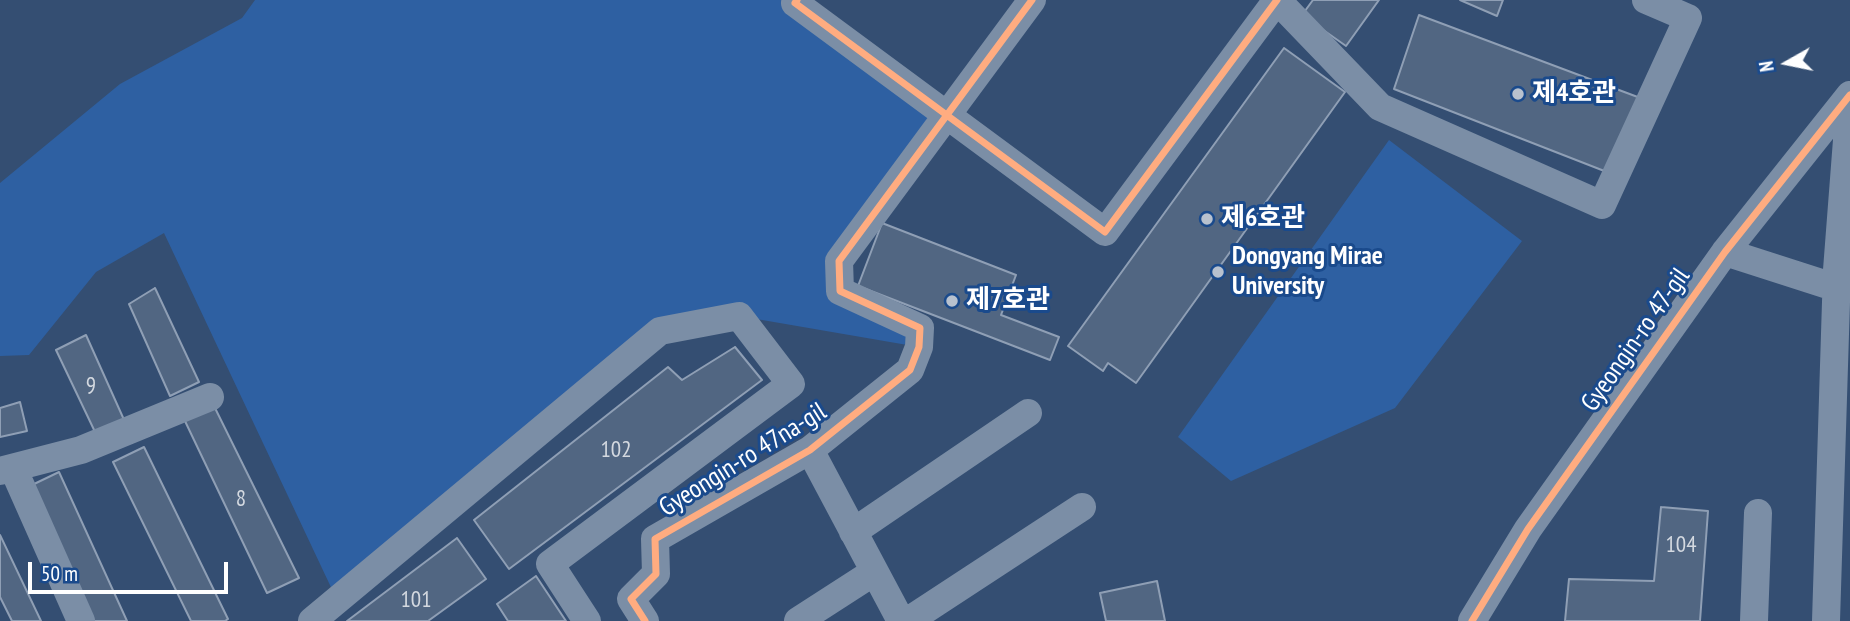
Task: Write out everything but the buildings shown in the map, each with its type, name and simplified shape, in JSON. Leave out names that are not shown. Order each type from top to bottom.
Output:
[{"type":"street","points":[[797,0],[795,3],[1105,232],[1277,0],[1380,107],[1602,205],[1688,18],[1646,0]]},
{"type":"street","points":[[947,117],[1032,0]]},
{"type":"street","name":"Gyeongin-ro 47-gil","points":[[1472,621],[1528,529],[1725,252],[1850,95]]},
{"type":"street","points":[[1826,621],[1842,343],[1836,288],[1850,101]]},
{"type":"street","name":"Gyeongin-ro 47na-gil","points":[[645,621],[631,599],[656,574],[655,539],[810,450],[910,370],[919,347],[920,328],[840,292],[839,261],[947,117]]},
{"type":"street","points":[[1725,252],[1836,288]]},
{"type":"street","points":[[312,621],[660,331],[739,316],[791,384],[550,564],[587,621]]},
{"type":"street","points":[[81,621],[7,469],[80,450],[210,397]]},
{"type":"street","points":[[852,532],[1028,413]]},
{"type":"street","name":"Gyeongin-ro 47na-gil","points":[[810,450],[901,621]]},
{"type":"street","points":[[908,621],[1082,507]]},
{"type":"street","points":[[1754,621],[1758,513]]},
{"type":"street","points":[[798,621],[874,572]]},
{"type":"shaded area","points":[[255,0],[795,0],[947,117],[839,261],[840,291],[920,328],[919,347],[739,316],[660,331],[337,600],[164,233],[96,272],[29,355],[0,356],[0,183],[120,84],[242,18]]},
{"type":"shaded area","points":[[1389,140],[1522,241],[1395,408],[1231,481],[1178,437]]},
{"type":"cycle path","points":[[797,0],[795,3],[1105,232],[1277,0]]},
{"type":"cycle path","points":[[645,621],[631,599],[656,574],[655,539],[810,450],[910,370],[919,347],[920,328],[840,291],[839,261],[1032,0]]},
{"type":"cycle path","points":[[1472,621],[1528,529],[1725,252],[1850,95]]},
{"type":"place","name":"제4호관","points":[[1518,94]]},
{"type":"place","name":"제6호관","points":[[1207,219]]},
{"type":"place","name":"Dongyang Mirae University","points":[[1218,272]]},
{"type":"place","name":"제7호관","points":[[952,301]]}]
